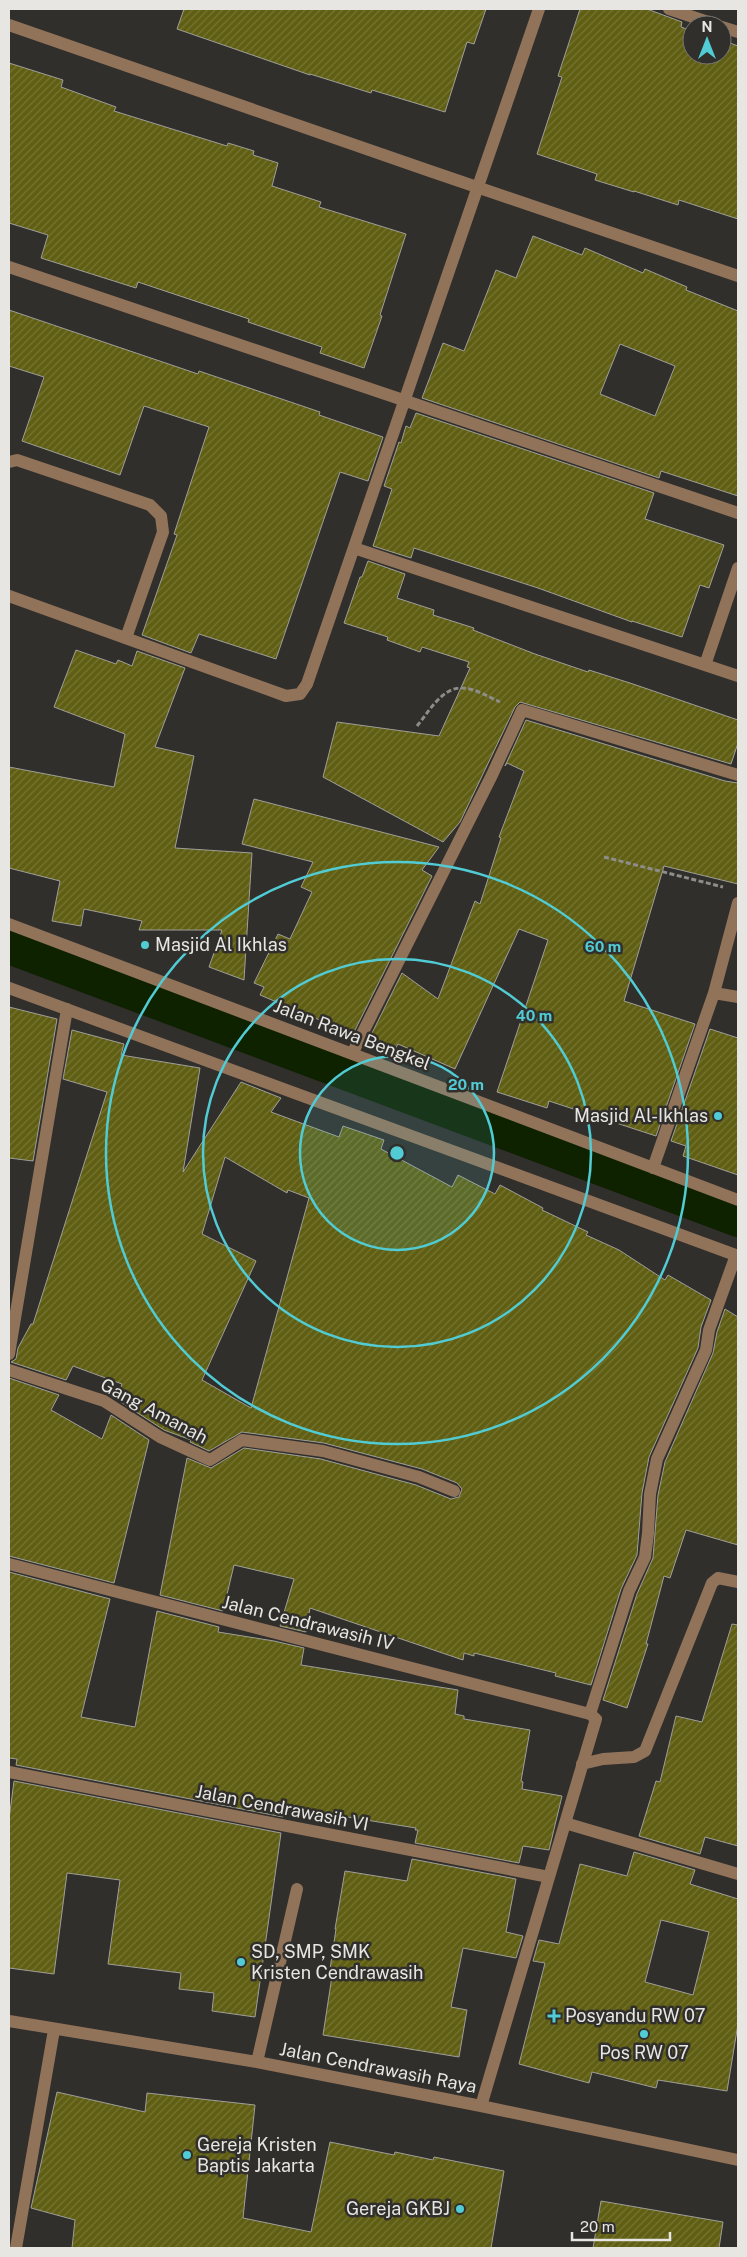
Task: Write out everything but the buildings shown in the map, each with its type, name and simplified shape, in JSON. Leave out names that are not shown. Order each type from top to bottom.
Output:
[{"type":"street","points":[[9,596],[286,696],[300,694],[307,684],[539,9]]},
{"type":"street","points":[[669,9],[687,15]]},
{"type":"street","points":[[9,25],[476,188],[738,276]]},
{"type":"street","points":[[9,267],[738,513]]},
{"type":"street","points":[[9,462],[17,460],[150,505],[161,516],[163,532],[126,638]]},
{"type":"street","points":[[354,548],[738,676]]},
{"type":"street","points":[[705,665],[738,568]]},
{"type":"street","points":[[352,1054],[522,710],[738,775]]},
{"type":"street","points":[[653,1168],[714,993],[738,904]]},
{"type":"street","name":"Jalan Rawa Bengkel","points":[[9,924],[738,1200]]},
{"type":"street","points":[[9,988],[737,1256],[708,1330],[706,1350],[658,1459],[650,1494],[645,1557],[628,1591],[593,1716],[582,1764],[481,2106]]},
{"type":"street","points":[[714,993],[738,997]]},
{"type":"street","points":[[9,1354],[67,1009]]},
{"type":"street","name":"Gang Amanah","points":[[9,1370],[104,1401],[160,1437],[210,1460],[242,1440],[324,1451],[418,1477],[454,1491]]},
{"type":"street","name":"Jalan Cendrawasih IV","points":[[9,1564],[593,1716]]},
{"type":"street","points":[[582,1764],[603,1759],[634,1757],[645,1750],[712,1583],[718,1578],[738,1582]]},
{"type":"street","name":"Jalan Cendrawasih VI","points":[[9,1772],[549,1877]]},
{"type":"street","points":[[565,1823],[738,1874]]},
{"type":"street","points":[[257,2062],[297,1889]]},
{"type":"street","name":"Jalan Cendrawasih Raya","points":[[9,2021],[54,2030],[257,2062],[481,2106],[738,2160]]},
{"type":"street","points":[[16,2248],[54,2030]]},
{"type":"path","points":[[418,726],[439,699],[452,690],[462,688],[522,710]]},
{"type":"path","points":[[604,857],[729,889]]},
{"type":"waterway","points":[[9,947],[738,1220]]},
{"type":"place","name":"Masjid Al Ikhlas","points":[[145,945]]},
{"type":"place","name":"Masjid Al-Ikhlas","points":[[718,1116]]},
{"type":"place","name":"SD, SMP, SMK Kristen Cendrawasih","points":[[241,1962]]},
{"type":"place","name":"Posyandu RW 07","points":[[554,2016]]},
{"type":"place","name":"Pos RW 07","points":[[644,2034]]},
{"type":"place","name":"Gereja Kristen Baptis Jakarta","points":[[187,2155]]},
{"type":"place","name":"Gereja GKBJ","points":[[460,2209]]}]
